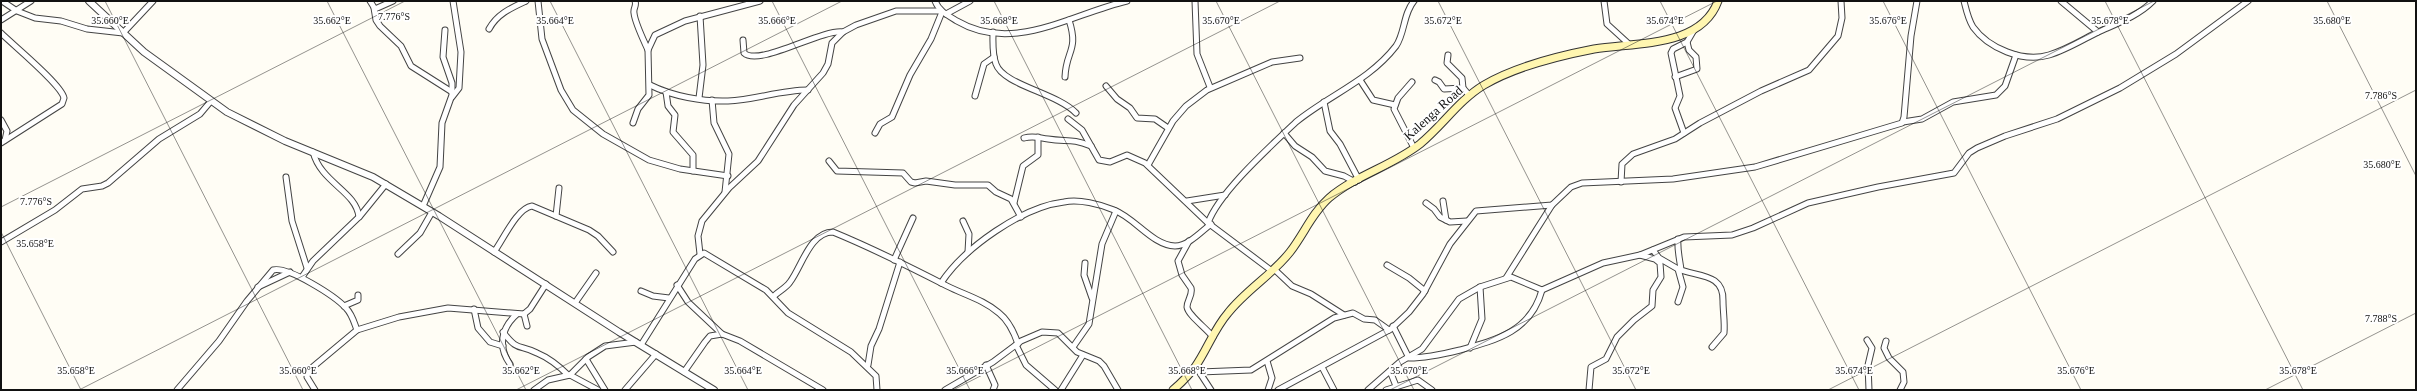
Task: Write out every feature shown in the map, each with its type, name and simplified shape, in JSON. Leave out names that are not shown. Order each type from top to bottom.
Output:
[{"type":"main road","name":"Kalenga Road","points":[[1173,390],[1197,369],[1213,337],[1227,314],[1291,251],[1318,209],[1330,198],[1414,148],[1469,96],[1485,84],[1505,75],[1551,59],[1594,50],[1668,40],[1694,30],[1714,12],[1718,1]]},
{"type":"street","points":[[2,1],[17,11],[35,18],[61,20],[87,29],[123,33]]},
{"type":"street","points":[[1,20],[32,1]]},
{"type":"street","points":[[89,1],[144,52],[211,101],[253,126],[386,184],[714,390]]},
{"type":"street","points":[[123,33],[153,1]]},
{"type":"street","points":[[370,1],[380,26],[401,46],[411,66],[452,95]]},
{"type":"street","points":[[374,8],[378,8],[393,1]]},
{"type":"street","points":[[452,95],[459,88],[461,52],[453,1]]},
{"type":"street","points":[[489,29],[493,21],[504,12],[526,1]]},
{"type":"street","points":[[538,1],[544,44],[561,90],[573,110],[603,134],[638,156],[661,165],[728,176]]},
{"type":"street","points":[[635,1],[634,13],[639,24],[640,34],[648,50]]},
{"type":"street","points":[[634,123],[638,109],[649,94],[650,85],[648,50],[650,42],[661,30],[700,16],[760,1]]},
{"type":"street","points":[[935,1],[943,12],[963,24],[983,32],[1014,34],[1034,31],[1127,1]]},
{"type":"street","points":[[638,343],[700,254],[699,226],[724,193],[758,160],[794,105],[823,73],[828,64],[832,43],[843,32],[867,20],[896,11],[943,12],[970,1]]},
{"type":"street","points":[[1195,1],[1197,54],[1210,87]]},
{"type":"street","points":[[942,283],[954,265],[968,252],[1021,217],[1063,202],[1089,203],[1116,210],[1164,242],[1177,246],[1190,240],[1209,223],[1213,210],[1225,195],[1284,133],[1307,113],[1360,80],[1396,45],[1406,15],[1414,1]]},
{"type":"street","points":[[1604,1],[1609,26],[1630,45]]},
{"type":"street","points":[[1621,182],[1622,164],[1628,157],[1669,141],[1761,91],[1803,74],[1816,64],[1838,36],[1842,18],[1841,1]]},
{"type":"street","points":[[1903,122],[1910,41],[1917,1]]},
{"type":"street","points":[[1964,1],[1972,26],[1979,34],[1998,47],[2016,55],[2037,58],[2049,55],[2140,12],[2153,1]]},
{"type":"street","points":[[2061,1],[2098,32]]},
{"type":"street","points":[[1407,357],[1448,355],[1498,340],[1520,324],[1537,304],[1542,290],[1603,263],[1640,255],[1678,239],[1732,235],[1753,228],[1808,203],[1884,185],[1954,174],[1972,150],[2004,136],[2057,119],[2120,88],[2176,54],[2248,1]]},
{"type":"street","points":[[875,133],[880,124],[892,117],[910,75],[931,39],[943,12]]},
{"type":"street","points":[[699,98],[703,65],[700,16]]},
{"type":"street","points":[[1065,77],[1066,65],[1074,44],[1069,20]]},
{"type":"street","points":[[422,206],[440,167],[442,123],[452,95],[452,79],[443,56],[445,30]]},
{"type":"street","points":[[1684,133],[1675,108],[1680,97],[1671,51],[1687,42],[1694,30]]},
{"type":"street","points":[[743,40],[744,53],[752,57],[770,53],[828,33],[843,32]]},
{"type":"street","points":[[993,32],[994,57],[998,69],[1006,77],[1067,104],[1076,113]]},
{"type":"street","points":[[1,33],[46,74],[61,90],[64,98],[62,104],[3,142]]},
{"type":"street","points":[[1675,77],[1697,69],[1696,57],[1689,50],[1687,42]]},
{"type":"street","points":[[1506,278],[1552,205],[1575,184],[1673,179],[1755,167],[1895,127],[1903,122],[1922,119],[1953,102],[1996,95],[2005,86],[2016,55]]},
{"type":"street","points":[[1448,56],[1447,63],[1462,78],[1464,88],[1469,96]]},
{"type":"street","points":[[975,96],[984,64],[994,57]]},
{"type":"street","points":[[1148,165],[1168,128],[1186,106],[1210,87],[1272,62],[1300,58]]},
{"type":"street","points":[[1360,80],[1373,100],[1395,105]]},
{"type":"street","points":[[1435,80],[1439,82],[1444,89],[1464,88]]},
{"type":"street","points":[[1412,82],[1395,105],[1396,115],[1414,148]]},
{"type":"street","points":[[650,85],[666,92],[712,100],[727,101],[766,94],[808,90]]},
{"type":"street","points":[[1106,86],[1117,99],[1128,106],[1137,118],[1156,119],[1168,128]]},
{"type":"street","points":[[666,92],[668,106],[676,115],[673,132],[693,155],[693,171]]},
{"type":"street","points":[[712,100],[714,123],[729,151],[728,176],[724,193]]},
{"type":"street","points":[[1,242],[56,210],[82,188],[102,186],[108,183],[154,144],[200,114],[211,101]]},
{"type":"street","points":[[1324,102],[1330,131],[1340,144],[1357,181]]},
{"type":"street","points":[[1068,119],[1082,130],[1099,160],[1110,162],[1127,155],[1135,156],[1148,165],[1209,223],[1273,270],[1292,286],[1311,294],[1344,315]]},
{"type":"street","points":[[1,120],[7,132],[3,142]]},
{"type":"street","points":[[1284,133],[1295,146],[1312,157],[1325,171],[1357,181]]},
{"type":"street","points":[[1024,138],[1038,137],[1049,140],[1076,140],[1091,146]]},
{"type":"street","points":[[1014,203],[1023,166],[1038,156],[1038,137]]},
{"type":"street","points":[[313,152],[318,165],[326,177],[355,203],[359,217]]},
{"type":"street","points":[[829,161],[834,169],[840,172],[903,173],[911,182],[915,183],[926,181],[955,184],[988,184],[996,192],[1006,196],[1014,203],[1021,217]]},
{"type":"street","points":[[286,177],[292,220],[307,268]]},
{"type":"street","points":[[302,277],[307,268],[359,217],[386,184]]},
{"type":"street","points":[[556,216],[559,188]]},
{"type":"street","points":[[1187,201],[1225,195]]},
{"type":"street","points":[[1443,201],[1446,220]]},
{"type":"street","points":[[1426,203],[1434,209],[1438,216],[1446,220],[1453,223],[1467,221]]},
{"type":"street","points":[[1278,390],[1389,330],[1409,312],[1425,291],[1439,262],[1473,214],[1480,210],[1552,205]]},
{"type":"street","points":[[494,252],[519,214],[527,207],[538,208],[598,236],[613,252]]},
{"type":"street","points":[[1073,347],[1089,324],[1093,298],[1101,266],[1104,236],[1116,210]]},
{"type":"street","points":[[398,254],[420,233],[432,212]]},
{"type":"street","points":[[894,260],[913,218]]},
{"type":"street","points":[[963,221],[969,234],[968,252]]},
{"type":"street","points":[[774,296],[789,283],[815,239],[828,232],[839,234],[894,260],[918,269],[942,283],[981,301],[998,312],[1008,323],[1026,365],[1055,390]]},
{"type":"street","points":[[1678,239],[1677,248],[1680,257],[1679,270],[1683,287],[1678,302]]},
{"type":"street","points":[[1190,240],[1178,261],[1182,275],[1192,291],[1187,307],[1192,316],[1203,324],[1213,337]]},
{"type":"street","points":[[1653,250],[1659,258],[1679,270],[1711,279],[1722,287],[1724,296],[1724,333],[1712,347]]},
{"type":"street","points":[[700,254],[710,255],[728,269],[774,296],[788,313],[839,344],[868,365],[876,376],[877,390]]},
{"type":"street","points":[[1589,390],[1591,367],[1606,359],[1617,337],[1634,320],[1652,306],[1653,290],[1661,277],[1660,263],[1655,259],[1640,255]]},
{"type":"street","points":[[868,365],[871,346],[879,329],[900,262]]},
{"type":"street","points":[[1085,263],[1086,283],[1093,298]]},
{"type":"street","points":[[1386,265],[1409,278],[1425,291]]},
{"type":"street","points":[[177,390],[226,331],[258,287],[273,270],[284,269],[302,277],[344,306],[352,317],[357,330]]},
{"type":"street","points":[[258,287],[290,272]]},
{"type":"street","points":[[575,303],[596,273]]},
{"type":"street","points":[[1368,390],[1407,357],[1422,349],[1459,299],[1480,287],[1506,278],[1514,277],[1542,290]]},
{"type":"street","points":[[315,390],[307,376],[308,371],[357,330],[420,312],[448,308],[524,314],[530,309],[546,284]]},
{"type":"street","points":[[678,285],[688,302],[722,334],[740,341],[823,390]]},
{"type":"street","points":[[1470,348],[1482,319],[1480,287]]},
{"type":"street","points":[[640,291],[653,296],[669,298]]},
{"type":"street","points":[[344,306],[358,300],[358,295]]},
{"type":"street","points":[[474,309],[478,328],[490,342],[503,346]]},
{"type":"street","points":[[1197,369],[1251,370],[1326,323],[1344,315],[1356,313],[1364,319],[1375,320],[1389,330]]},
{"type":"street","points":[[510,364],[503,346],[503,332],[507,324],[517,314]]},
{"type":"street","points":[[524,314],[527,326]]},
{"type":"street","points":[[1393,326],[1407,357]]},
{"type":"street","points":[[503,332],[515,346],[537,353],[553,362],[569,375],[598,390]]},
{"type":"street","points":[[945,390],[1017,344],[1042,332],[1051,332],[1063,336],[1083,355],[1104,366],[1118,390]]},
{"type":"street","points":[[684,372],[710,336],[722,334]]},
{"type":"street","points":[[1868,340],[1872,348],[1868,365],[1869,390]]},
{"type":"street","points":[[1886,341],[1884,348],[1889,358],[1903,372],[1904,382],[1900,390]]},
{"type":"street","points":[[534,390],[548,380],[569,375],[586,359],[608,345],[638,343]]},
{"type":"street","points":[[625,390],[656,354]]},
{"type":"street","points":[[1060,390],[1083,355]]},
{"type":"street","points":[[586,359],[604,390]]},
{"type":"street","points":[[1267,361],[1272,378],[1268,390]]},
{"type":"street","points":[[986,365],[995,385],[994,390]]},
{"type":"street","points":[[1322,367],[1334,390]]},
{"type":"street","points":[[1197,369],[1211,390]]},
{"type":"street","points":[[1390,371],[1396,386]]},
{"type":"street","points":[[1386,390],[1418,380],[1432,390]]}]
